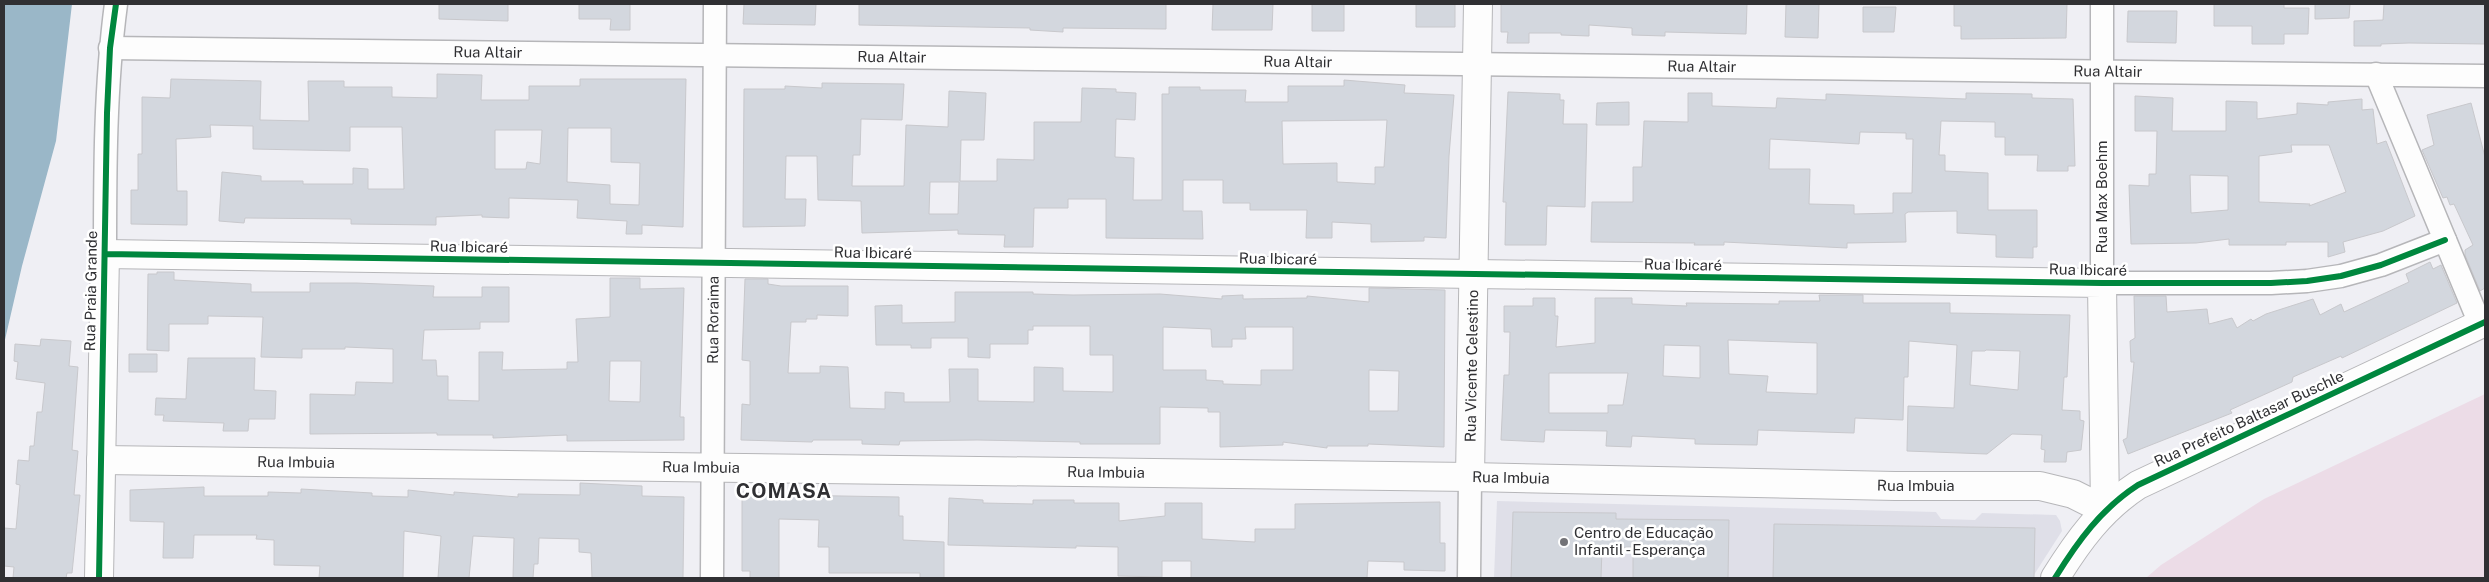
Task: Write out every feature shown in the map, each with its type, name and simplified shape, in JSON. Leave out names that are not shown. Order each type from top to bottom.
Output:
[{"type":"street","name":"Rua Praia Grande","points":[[99,578],[110,48],[116,4]]},
{"type":"street","name":"Rua Roraima","points":[[712,578],[715,4]]},
{"type":"street","name":"Rua Vicente Celestino","points":[[1469,578],[1478,4]]},
{"type":"street","name":"Rua Max Boehm","points":[[2102,4],[2102,283],[2105,510]]},
{"type":"street","name":"Rua Altair","points":[[110,48],[2485,76]]},
{"type":"street","points":[[2376,74],[2445,240],[2483,323]]},
{"type":"street","name":"Rua Ibicaré","points":[[105,254],[2102,283],[2271,283],[2307,281],[2357,272],[2445,240]]},
{"type":"street","name":"Rua Prefeito Baltasar Buschle","points":[[2055,578],[2086,531],[2105,510],[2138,485],[2483,323]]},
{"type":"street","name":"Rua Imbuia","points":[[101,460],[1470,476],[1895,486],[2040,486],[2073,494],[2105,510]]},
{"type":"shaded area","points":[[2485,394],[2485,578],[2146,578],[2161,565],[2264,499]]},
{"type":"shaded area","points":[[1497,501],[1936,512],[1941,519],[1975,520],[1982,513],[2056,515],[2060,521],[2062,531],[2032,578],[1494,578]]},
{"type":"water","points":[[4,4],[72,4],[56,141],[22,266],[4,344]]},
{"type":"building","points":[[439,4],[508,4],[508,21],[439,19]]},
{"type":"building","points":[[579,4],[630,4],[630,30],[610,30],[611,19],[579,19]]},
{"type":"building","points":[[744,4],[816,4],[815,25],[743,24]]},
{"type":"building","points":[[859,4],[1166,4],[1166,29],[1063,28],[1063,32],[1030,30],[1030,28],[859,25]]},
{"type":"building","points":[[1213,4],[1273,4],[1272,30],[1212,30]]},
{"type":"building","points":[[1312,4],[1344,4],[1344,31],[1312,31]]},
{"type":"building","points":[[1416,4],[1455,4],[1455,27],[1416,27]]},
{"type":"building","points":[[1501,4],[1747,4],[1746,34],[1665,32],[1665,36],[1632,35],[1632,28],[1589,25],[1589,36],[1561,35],[1561,33],[1529,33],[1529,43],[1507,43],[1508,32],[1501,32]]},
{"type":"building","points":[[1786,4],[1819,4],[1818,38],[1785,37]]},
{"type":"building","points":[[1954,4],[2067,4],[2066,38],[1961,39],[1961,26],[1954,26]]},
{"type":"building","points":[[2214,4],[2284,4],[2284,8],[2309,8],[2308,34],[2284,34],[2284,44],[2252,44],[2252,26],[2214,26]]},
{"type":"building","points":[[2315,4],[2350,4],[2349,18],[2315,19]]},
{"type":"building","points":[[2384,4],[2485,4],[2485,44],[2409,43],[2354,46],[2354,21],[2383,20]]},
{"type":"building","points":[[1863,7],[1896,7],[1894,32],[1863,32]]},
{"type":"building","points":[[2128,11],[2177,11],[2176,43],[2127,42]]},
{"type":"building","points":[[437,74],[482,75],[481,100],[529,100],[529,86],[580,86],[580,79],[686,79],[683,227],[642,225],[642,234],[626,234],[627,221],[577,218],[578,200],[509,198],[509,218],[482,217],[482,215],[436,217],[436,225],[351,224],[351,219],[245,218],[244,223],[219,221],[222,172],[261,176],[261,181],[303,181],[303,184],[353,184],[353,168],[368,169],[368,189],[404,189],[402,127],[350,127],[350,151],[253,149],[253,126],[210,125],[211,137],[176,139],[177,191],[187,191],[187,225],[131,224],[131,190],[138,190],[138,154],[142,154],[142,97],[170,98],[171,79],[261,81],[260,120],[309,121],[308,81],[344,81],[344,87],[392,87],[392,97],[437,98]],"holes":[[[568,128],[611,128],[611,162],[640,163],[639,205],[610,204],[610,185],[567,182]],[[495,130],[542,130],[540,164],[527,162],[526,169],[495,169]]]},
{"type":"building","points":[[1344,80],[1405,85],[1404,93],[1454,95],[1449,156],[1446,238],[1424,237],[1424,241],[1371,242],[1371,224],[1332,222],[1332,238],[1306,238],[1307,210],[1250,210],[1250,203],[1223,203],[1223,180],[1183,180],[1183,211],[1202,211],[1203,239],[1106,238],[1106,199],[1068,199],[1068,208],[1034,208],[1033,247],[1004,247],[1005,235],[958,234],[958,230],[862,233],[861,201],[818,200],[817,156],[786,156],[785,199],[806,199],[805,226],[743,227],[744,89],[785,89],[785,86],[822,88],[822,83],[904,84],[902,120],[861,119],[860,155],[853,155],[852,186],[904,186],[906,125],[948,127],[949,91],[986,93],[984,140],[961,140],[960,181],[997,181],[997,159],[1034,160],[1034,122],[1081,122],[1082,88],[1116,89],[1116,92],[1136,93],[1135,120],[1116,119],[1115,157],[1134,158],[1133,200],[1162,200],[1162,94],[1169,94],[1169,87],[1200,87],[1200,90],[1246,90],[1245,102],[1288,102],[1288,86],[1344,86]],"holes":[[[1387,120],[1384,167],[1375,167],[1375,184],[1337,182],[1337,163],[1283,164],[1282,121]],[[930,182],[959,182],[958,214],[929,214]]]},
{"type":"building","points":[[1508,92],[1560,94],[1560,100],[1564,100],[1563,124],[1587,124],[1585,207],[1547,206],[1546,245],[1505,245],[1506,202],[1503,202]]},
{"type":"building","points":[[1688,93],[1712,93],[1712,106],[1776,108],[1777,98],[1826,100],[1826,94],[1966,99],[1966,93],[2032,94],[2032,98],[2073,99],[2075,166],[2068,166],[2068,171],[2037,171],[2038,155],[2005,155],[2005,137],[1995,137],[1995,122],[1941,121],[1939,155],[1945,155],[1945,171],[1988,173],[1988,210],[2037,210],[2037,247],[2033,247],[2033,258],[1996,257],[1996,235],[1957,233],[1957,211],[1908,212],[1905,214],[1906,242],[1847,243],[1847,248],[1724,242],[1724,245],[1694,245],[1695,243],[1591,242],[1592,202],[1633,202],[1633,167],[1642,167],[1644,121],[1688,122]],"holes":[[[1860,132],[1906,133],[1906,139],[1913,139],[1912,193],[1893,193],[1893,213],[1854,214],[1854,205],[1809,204],[1810,169],[1769,169],[1770,139],[1859,144]]]},
{"type":"building","points":[[2135,96],[2173,98],[2172,131],[2226,131],[2226,101],[2257,102],[2257,119],[2297,114],[2297,103],[2328,105],[2328,102],[2362,99],[2362,110],[2373,109],[2377,144],[2386,141],[2415,216],[2383,231],[2343,242],[2345,252],[2328,257],[2328,242],[2286,242],[2286,245],[2229,245],[2229,239],[2196,243],[2131,244],[2129,185],[2149,186],[2149,174],[2156,174],[2157,131],[2135,131]],"holes":[[[2291,145],[2329,145],[2346,192],[2309,206],[2310,204],[2259,202],[2259,156],[2292,152]],[[2190,175],[2228,176],[2228,210],[2191,213]]]},
{"type":"building","points":[[1629,102],[1629,125],[1596,125],[1597,103]]},
{"type":"building","points":[[2471,103],[2485,157],[2485,288],[2480,291],[2465,255],[2465,250],[2473,245],[2454,204],[2450,205],[2447,197],[2443,198],[2422,150],[2434,145],[2427,115]]},
{"type":"building","points":[[2430,262],[2433,269],[2441,265],[2457,303],[2342,358],[2341,356],[2293,377],[2292,382],[2230,410],[2232,413],[2128,454],[2123,440],[2127,438],[2134,362],[2131,362],[2130,341],[2135,338],[2134,296],[2166,296],[2167,312],[2207,309],[2209,324],[2232,318],[2237,328],[2251,319],[2253,321],[2266,314],[2313,299],[2320,315],[2341,304],[2344,312],[2409,282],[2406,274]]},
{"type":"building","points":[[157,272],[174,272],[174,280],[251,284],[251,292],[310,292],[310,283],[356,283],[434,286],[433,297],[482,297],[482,287],[509,287],[509,322],[480,322],[480,329],[424,330],[422,360],[436,360],[437,376],[448,376],[448,400],[479,401],[479,352],[503,352],[502,370],[567,369],[567,362],[578,362],[576,319],[610,317],[610,278],[640,278],[640,289],[684,288],[680,417],[684,417],[684,440],[567,441],[567,435],[493,438],[493,435],[437,435],[437,433],[310,434],[310,394],[355,395],[356,382],[393,383],[393,349],[345,347],[345,349],[302,349],[302,358],[261,357],[263,317],[208,316],[208,324],[169,324],[169,351],[147,350],[148,274],[157,274]],"holes":[[[610,361],[641,361],[640,402],[609,401]]]},
{"type":"building","points":[[745,279],[768,279],[768,284],[781,286],[848,286],[848,316],[817,315],[817,319],[806,319],[806,322],[791,322],[788,373],[820,373],[820,366],[848,367],[850,408],[885,409],[885,392],[904,393],[904,402],[950,402],[949,369],[978,369],[978,401],[1034,402],[1034,367],[1063,368],[1063,391],[1113,392],[1113,355],[1090,355],[1090,326],[1033,326],[1033,330],[1028,330],[1028,344],[990,344],[990,358],[968,357],[968,338],[931,338],[931,348],[911,348],[911,345],[876,345],[875,306],[902,305],[902,323],[955,322],[955,292],[1033,292],[1033,294],[1073,295],[1160,294],[1222,299],[1222,296],[1243,295],[1243,299],[1307,298],[1307,296],[1369,302],[1369,288],[1445,290],[1444,447],[1368,444],[1368,446],[1327,446],[1327,448],[1283,442],[1283,445],[1220,447],[1220,412],[1208,412],[1208,408],[1160,407],[1160,444],[1080,444],[1080,442],[977,440],[900,441],[899,445],[862,444],[862,440],[813,440],[812,442],[741,440],[742,404],[750,405],[750,361],[742,360]],"holes":[[[1163,327],[1211,329],[1212,347],[1232,347],[1232,339],[1246,339],[1245,327],[1293,327],[1293,370],[1261,370],[1261,385],[1223,384],[1223,381],[1206,380],[1206,370],[1163,370]],[[1369,370],[1399,371],[1398,411],[1369,411]]]},
{"type":"building","points":[[1819,295],[1863,295],[1863,303],[1950,303],[1950,313],[2070,315],[2067,377],[2064,377],[2062,410],[2080,411],[2080,420],[2084,421],[2081,450],[2067,452],[2066,462],[2044,462],[2045,450],[2041,449],[2042,435],[2012,434],[1987,454],[1907,451],[1908,406],[1954,408],[1957,345],[1909,341],[1908,377],[1904,377],[1903,420],[1855,418],[1854,433],[1758,430],[1757,445],[1695,444],[1695,439],[1632,436],[1631,447],[1606,446],[1607,431],[1545,430],[1544,442],[1501,440],[1504,375],[1509,375],[1510,332],[1504,332],[1504,306],[1533,306],[1533,298],[1555,298],[1555,316],[1558,316],[1556,347],[1595,343],[1595,298],[1632,298],[1632,304],[1687,306],[1686,303],[1779,304],[1779,301],[1820,301]],"holes":[[[1728,340],[1817,343],[1817,394],[1766,392],[1768,376],[1729,374]],[[1664,345],[1700,346],[1700,378],[1663,376]],[[1972,351],[2020,351],[2018,390],[1970,385]],[[1549,373],[1628,373],[1623,405],[1608,405],[1608,413],[1549,413]]]},
{"type":"building","points":[[41,339],[71,341],[69,366],[78,367],[72,450],[78,451],[74,495],[80,495],[72,573],[67,573],[66,578],[13,578],[14,567],[4,566],[4,528],[16,529],[20,485],[16,484],[18,460],[29,461],[30,446],[34,446],[37,412],[42,412],[45,383],[16,379],[18,362],[14,361],[15,344],[40,346]]},
{"type":"building","points":[[129,354],[157,354],[157,372],[129,372]]},
{"type":"building","points":[[188,358],[255,358],[254,390],[276,391],[275,419],[249,419],[248,431],[223,431],[224,423],[163,421],[164,415],[155,415],[156,398],[186,399]]},
{"type":"building","points":[[580,483],[642,486],[642,496],[684,497],[683,578],[592,578],[591,553],[579,552],[579,539],[539,538],[538,564],[534,564],[533,578],[513,578],[514,538],[473,536],[469,578],[438,578],[441,536],[404,531],[403,578],[319,578],[320,566],[274,565],[274,540],[256,539],[257,535],[194,535],[193,558],[163,558],[164,522],[130,521],[130,490],[204,487],[204,496],[268,496],[268,492],[301,493],[301,489],[372,493],[372,496],[408,497],[408,490],[454,495],[454,492],[518,497],[518,494],[580,495]]},
{"type":"building","points":[[742,492],[785,493],[785,495],[899,497],[899,516],[903,516],[903,540],[944,542],[944,578],[920,578],[920,573],[829,573],[829,547],[818,547],[819,520],[779,519],[779,578],[750,578],[750,571],[742,571]]},
{"type":"building","points":[[949,498],[983,500],[983,503],[1033,504],[1033,500],[1074,500],[1074,503],[1119,503],[1119,521],[1165,516],[1165,503],[1202,503],[1202,539],[1255,542],[1255,529],[1295,529],[1295,504],[1440,502],[1440,543],[1445,543],[1445,571],[1404,570],[1404,562],[1368,561],[1367,578],[1191,578],[1191,561],[1162,561],[1162,577],[1118,576],[1118,547],[948,545]]},
{"type":"building","points":[[1513,512],[1616,513],[1616,519],[1729,520],[1728,578],[1633,578],[1633,547],[1602,548],[1601,578],[1511,578]]},
{"type":"building","points":[[1774,524],[2035,528],[2034,578],[1773,578]]},
{"type":"cycle path","points":[[99,578],[107,113],[110,48],[116,4]]},
{"type":"cycle path","points":[[105,254],[2102,283],[2271,283],[2307,281],[2341,276],[2381,265],[2445,240]]},
{"type":"cycle path","points":[[2055,578],[2072,551],[2091,527],[2113,504],[2138,485],[2485,322]]},
{"type":"place","name":"Centro de Educação Infantil - Esperança","points":[[1564,542]]},
{"type":"district","name":"COMASA","points":[[784,491]]}]
